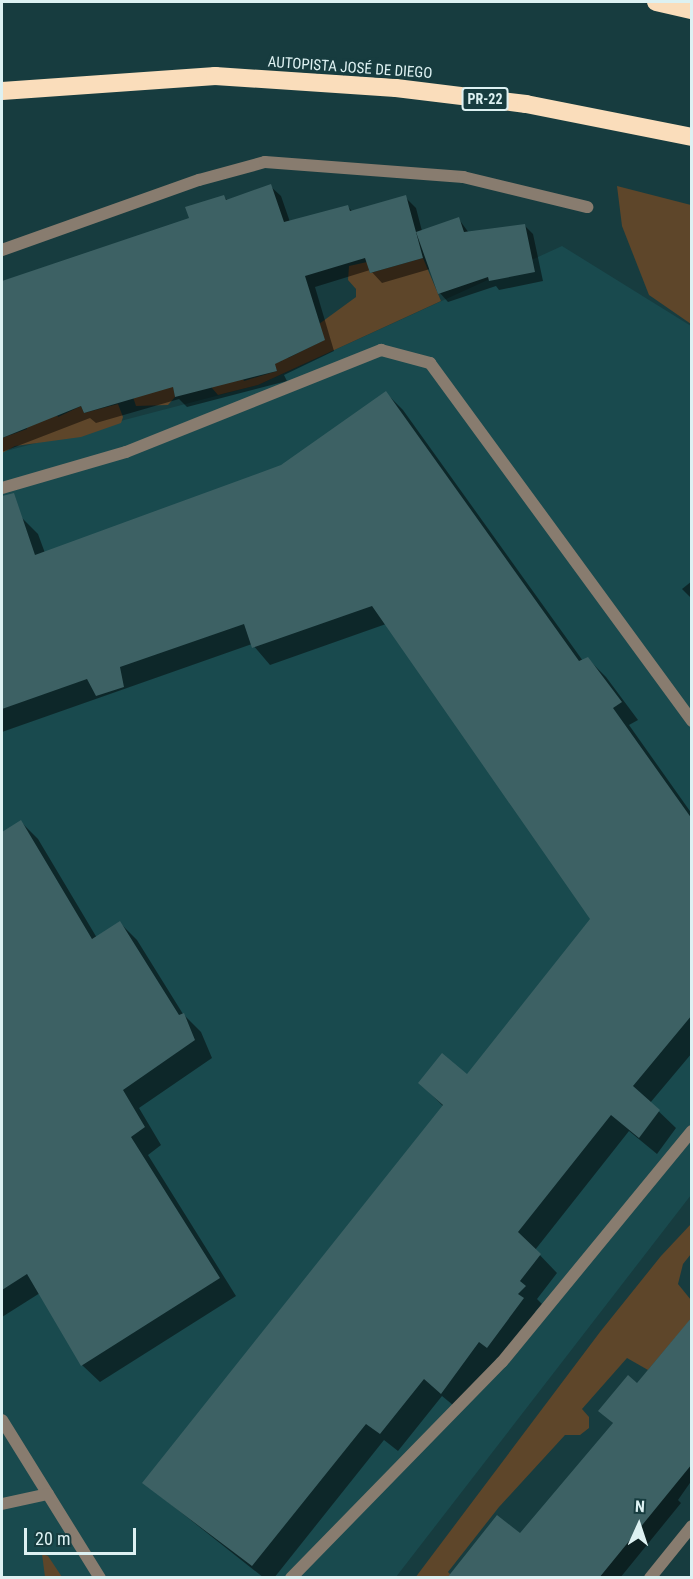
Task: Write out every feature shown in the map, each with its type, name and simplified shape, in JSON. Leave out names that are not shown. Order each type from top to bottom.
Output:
[{"type":"highway","points":[[656,2],[692,10]]},
{"type":"highway","name":"AUTOPISTA JOSÉ DE DIEGO","points":[[2,91],[215,76],[396,88],[526,104],[692,137]]},
{"type":"street","points":[[2,250],[199,180],[265,162],[463,177],[587,207]]},
{"type":"street","points":[[2,488],[126,452],[381,350],[430,363],[692,721]]},
{"type":"street","points":[[291,1578],[502,1362],[692,1131]]},
{"type":"street","points":[[2,1420],[100,1578]]},
{"type":"street","points":[[2,1504],[48,1494]]},
{"type":"street","points":[[650,1578],[692,1526]]},
{"type":"shaded area","points":[[617,186],[691,205],[691,324],[649,295],[622,226]]},
{"type":"shaded area","points":[[562,246],[691,326],[691,1195],[396,1577],[2,1578],[2,452],[258,385]]},
{"type":"shaded area","points":[[423,258],[441,301],[258,385],[218,395],[212,388],[210,378],[234,359],[244,381],[277,371],[274,363],[282,361],[280,355],[288,358],[324,340],[319,324],[356,297],[356,289],[348,280],[349,266],[367,262],[370,273]]},
{"type":"shaded area","points":[[116,346],[172,380],[175,397],[168,405],[136,406]]},
{"type":"shaded area","points":[[20,400],[53,406],[58,417],[81,406],[84,413],[118,404],[123,417],[121,423],[81,437],[15,446],[2,453],[2,438],[27,429]]},
{"type":"shaded area","points":[[691,1224],[691,1254],[683,1264],[678,1284],[691,1300],[691,1319],[648,1370],[627,1358],[582,1409],[589,1417],[589,1428],[580,1435],[565,1435],[499,1507],[448,1572],[453,1577],[415,1578],[600,1332],[661,1256]]},
{"type":"shaded area","points":[[42,1554],[48,1556],[62,1577],[45,1577]]},
{"type":"building","points":[[271,184],[284,222],[348,205],[350,211],[406,195],[423,258],[370,273],[365,258],[305,276],[325,340],[275,364],[277,371],[175,397],[173,387],[84,413],[81,406],[2,438],[2,281],[189,218],[185,207],[224,195],[226,200]]},
{"type":"building","points":[[459,217],[464,232],[525,224],[535,272],[489,281],[488,277],[438,294],[416,232]]},
{"type":"building","points":[[386,391],[579,661],[588,657],[622,702],[613,708],[692,819],[692,1015],[633,1086],[660,1110],[639,1138],[611,1115],[518,1232],[541,1254],[520,1281],[526,1286],[518,1294],[524,1298],[487,1348],[479,1342],[441,1394],[424,1379],[380,1434],[366,1424],[252,1566],[142,1483],[443,1105],[418,1083],[442,1053],[467,1074],[590,919],[372,606],[252,648],[244,624],[120,667],[124,687],[96,696],[87,679],[2,709],[2,496],[14,493],[35,555],[281,465]]},
{"type":"building","points":[[21,820],[92,939],[120,921],[179,1015],[184,1013],[195,1040],[123,1090],[145,1127],[131,1137],[220,1278],[81,1366],[27,1274],[2,1290],[2,832]]},
{"type":"building","points":[[692,1317],[692,1464],[599,1578],[447,1578],[497,1515],[520,1533],[613,1423],[598,1411],[628,1375],[637,1383]]}]
